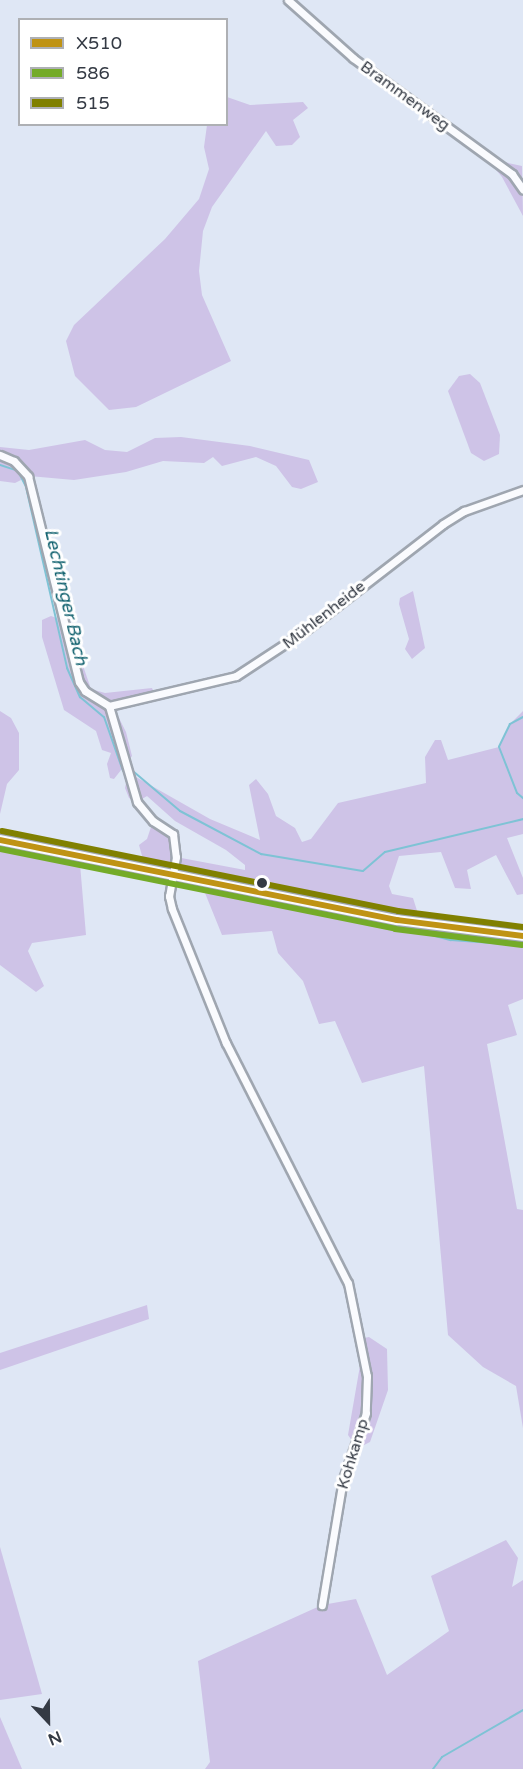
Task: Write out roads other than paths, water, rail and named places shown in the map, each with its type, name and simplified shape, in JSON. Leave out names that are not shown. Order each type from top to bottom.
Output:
[{"type":"main road","points":[[0,840],[419,924],[523,936]]},
{"type":"street","name":"Brammenweg","points":[[288,0],[354,58],[512,174],[523,190]]},
{"type":"street","points":[[0,455],[14,461],[28,476],[79,682],[85,691],[109,706]]},
{"type":"street","name":"Mühlenheide","points":[[109,706],[236,676],[306,630],[443,524],[481,504],[523,490]]},
{"type":"street","name":"Kohkamp","points":[[109,706],[137,802],[153,821],[173,834],[176,842],[169,896],[172,909],[226,1043],[348,1283],[367,1376],[366,1413],[343,1479],[322,1605]]},
{"type":"waterway","name":"Lechtinger Bach","points":[[0,465],[18,471],[26,487],[67,668],[80,697],[104,717],[123,771]]},
{"type":"waterway","name":"Lechtinger Bach","points":[[523,717],[510,724],[499,747],[517,793],[523,798]]},
{"type":"waterway","name":"Lechtinger Bach","points":[[134,772],[180,811],[261,854],[363,871],[385,852],[523,819]]},
{"type":"waterway","points":[[424,933],[451,940],[523,945]]},
{"type":"waterway","points":[[433,1769],[442,1757],[523,1710]]}]
